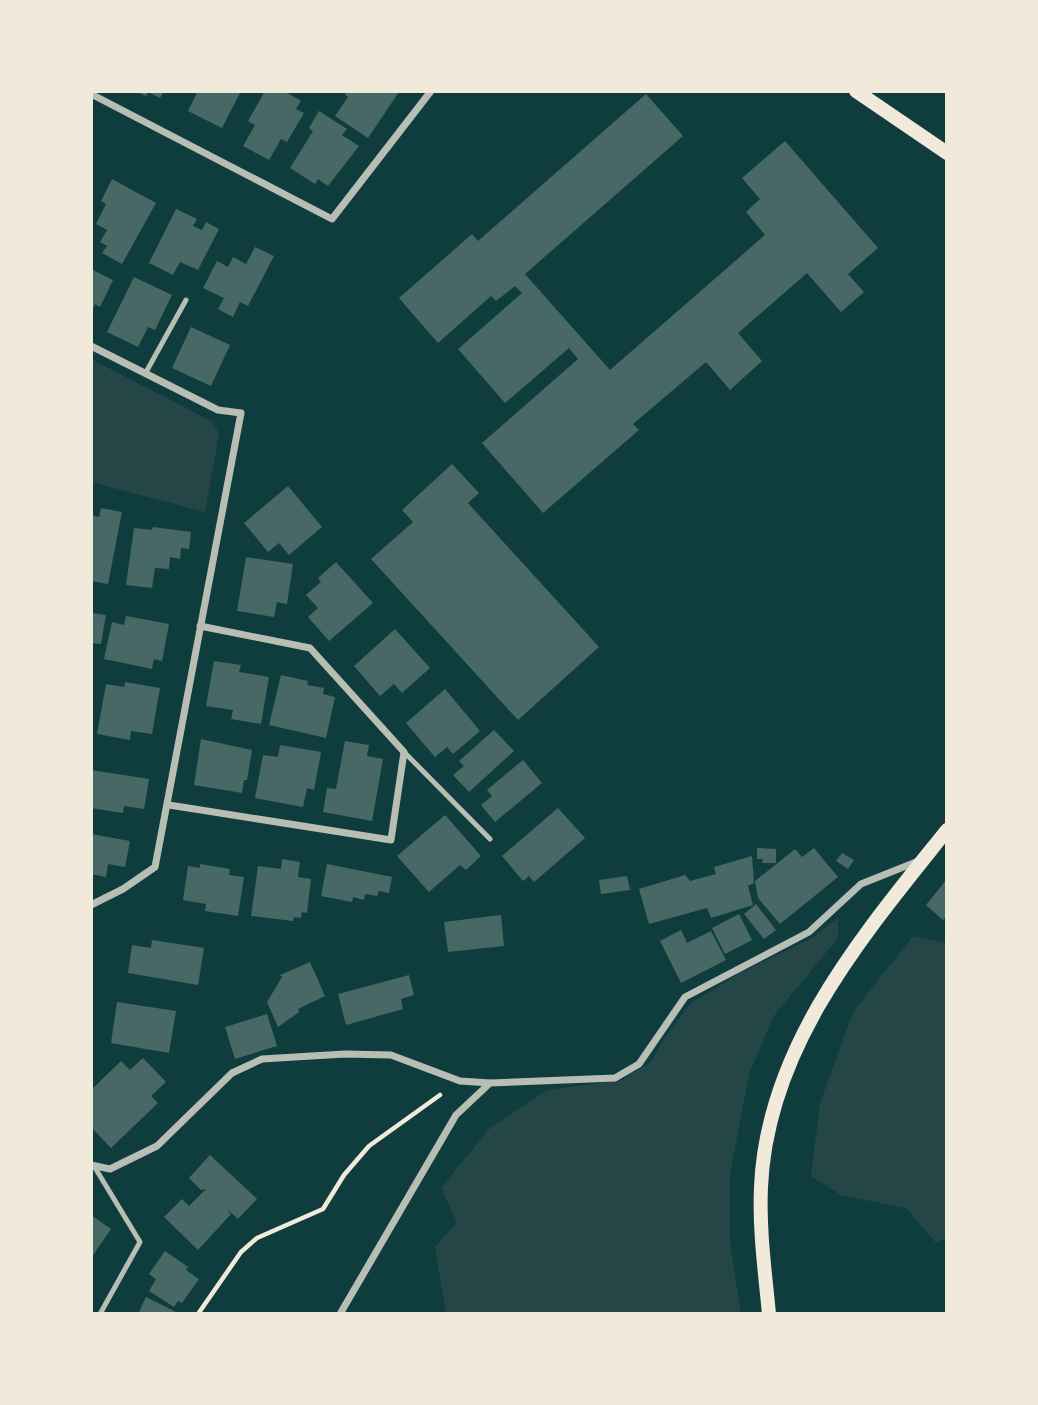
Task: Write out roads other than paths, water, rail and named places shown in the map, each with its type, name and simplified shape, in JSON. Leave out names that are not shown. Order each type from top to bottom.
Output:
[{"type":"main road","points":[[856,91],[947,153]]},
{"type":"main road","points":[[769,1314],[761,1185],[774,1113],[800,1037],[838,972],[947,830]]},
{"type":"street","points":[[91,94],[332,219],[426,93]]},
{"type":"street","points":[[91,346],[218,410],[241,413],[169,805],[155,867],[123,890],[91,905]]},
{"type":"street","points":[[169,805],[391,840],[404,752],[310,648],[200,626]]},
{"type":"street","points":[[93,1166],[110,1169],[157,1146],[232,1073],[262,1059],[345,1054],[391,1055],[460,1081],[490,1083],[615,1078],[639,1064],[685,997],[809,932],[862,884],[923,859]]},
{"type":"street","points":[[340,1314],[456,1115],[490,1083]]},
{"type":"lane","points":[[145,375],[186,300]]},
{"type":"lane","points":[[404,752],[490,839]]},
{"type":"lane","points":[[93,1166],[141,1242],[100,1314]]}]
